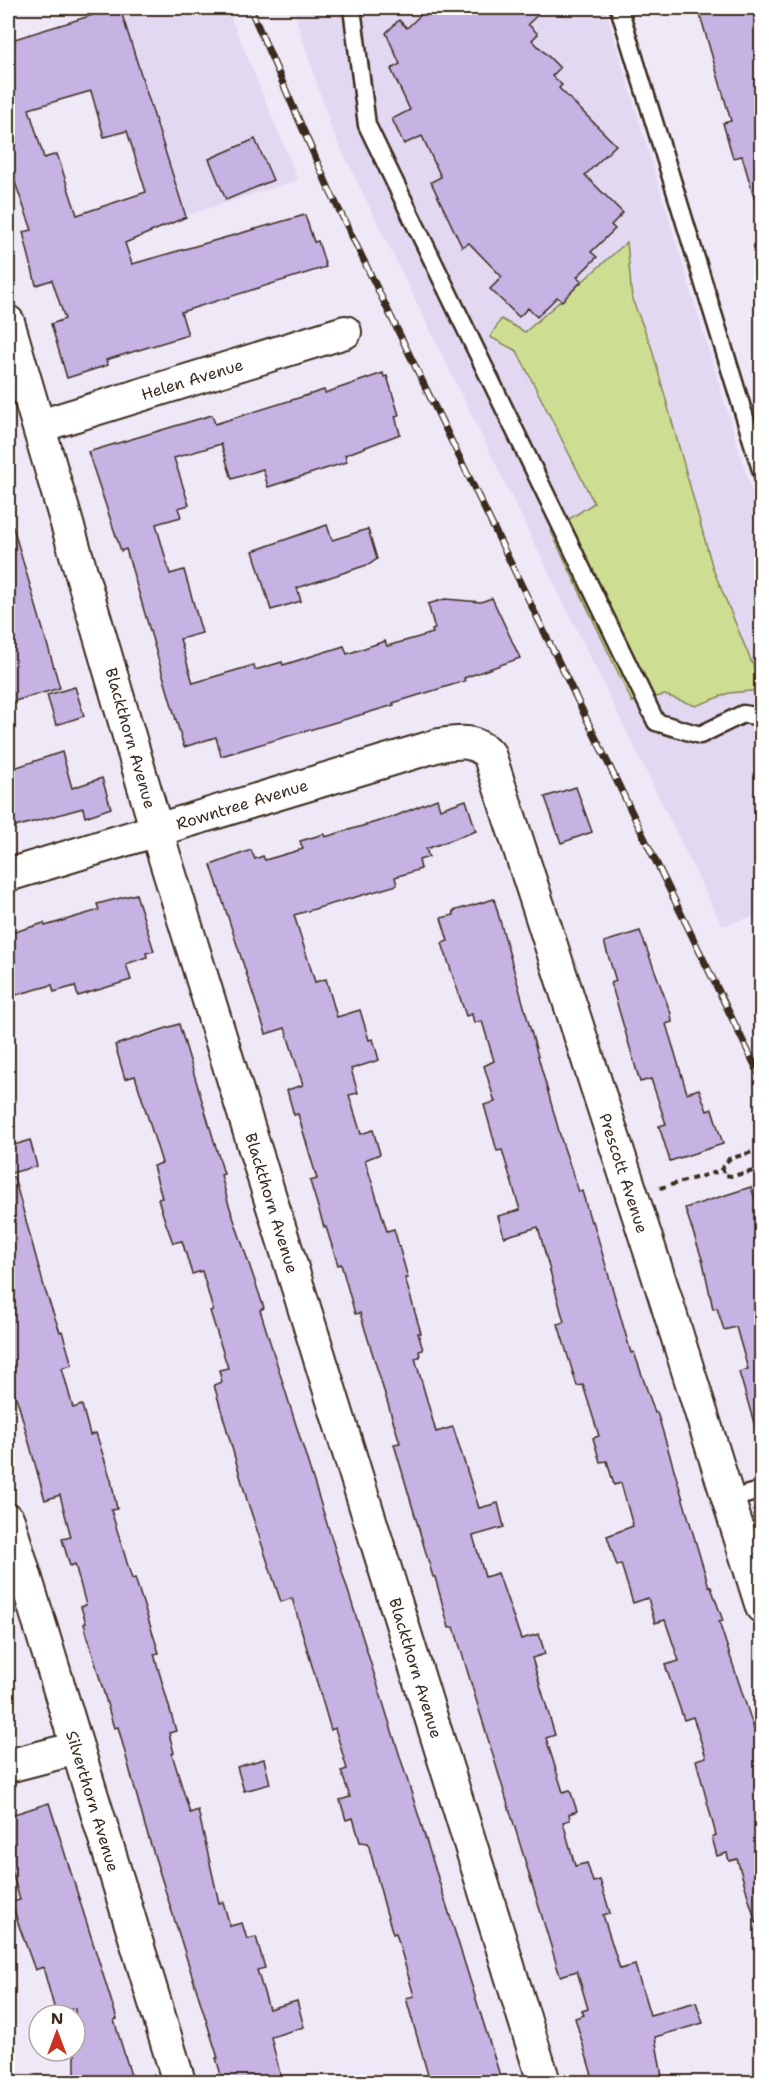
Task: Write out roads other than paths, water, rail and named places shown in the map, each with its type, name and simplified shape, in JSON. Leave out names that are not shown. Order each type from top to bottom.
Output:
[{"type":"street","name":"Blackthorn Avenue","points":[[8,322],[158,830],[544,2082]]},
{"type":"street","name":"Helen Avenue","points":[[40,426],[345,332]]},
{"type":"street","name":"Rowntree Avenue","points":[[8,874],[439,746],[460,742],[478,744]]},
{"type":"street","name":"Prescott Avenue","points":[[478,744],[489,754],[498,778],[762,1606]]},
{"type":"street","name":"Silverthorn Avenue","points":[[8,1520],[179,2082]]},
{"type":"street","points":[[8,1766],[77,1748]]},
{"type":"lane","points":[[352,8],[367,125],[656,722],[700,735],[743,714],[762,717]]},
{"type":"lane","points":[[619,8],[762,472]]},
{"type":"lane","points":[[728,1500],[762,1490]]},
{"type":"railway","points":[[250,8],[329,189],[762,1080]]}]
